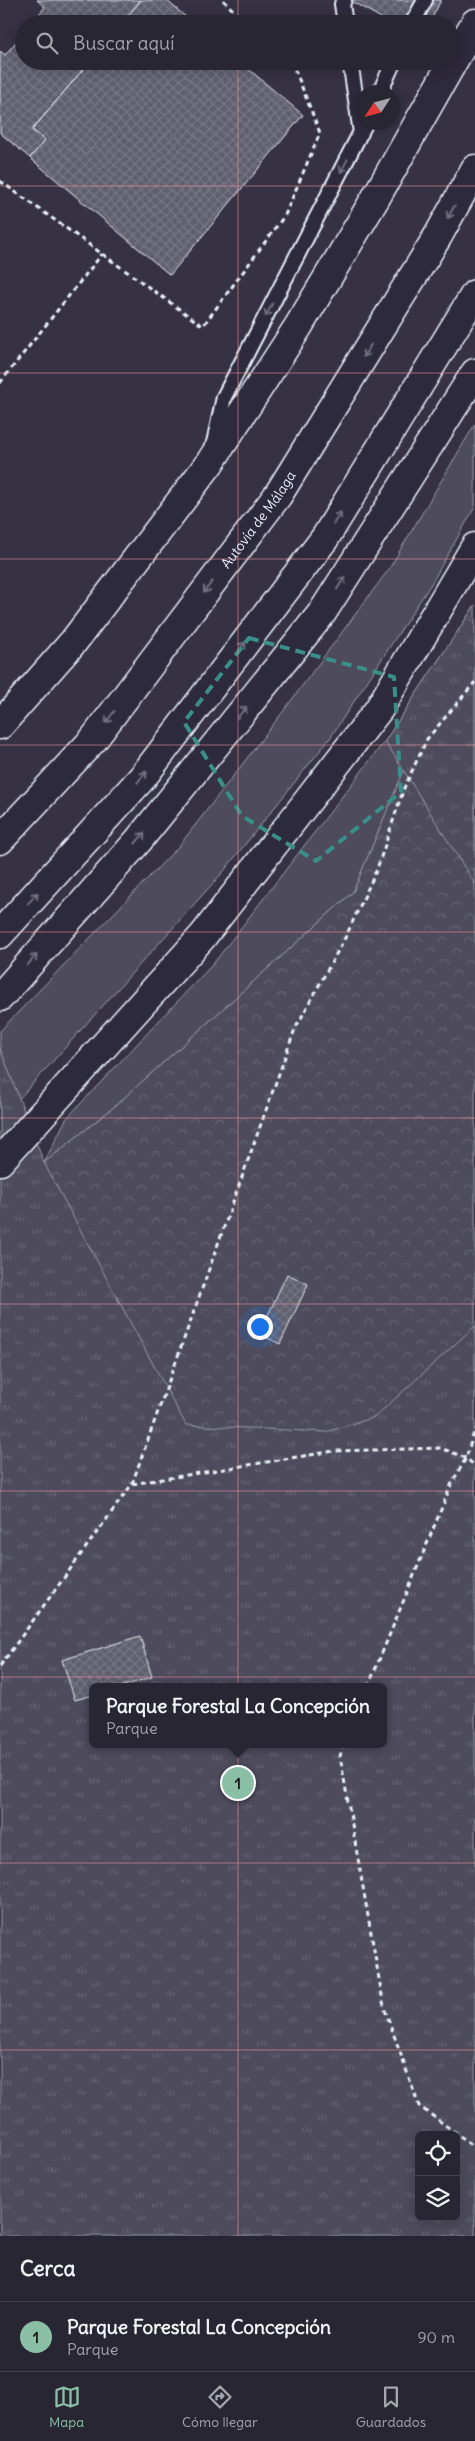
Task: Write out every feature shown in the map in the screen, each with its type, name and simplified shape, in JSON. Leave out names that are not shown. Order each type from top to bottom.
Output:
[{"type":"main road","points":[[460,48],[475,22]]},
{"type":"main road","points":[[0,724],[74,641],[209,464],[298,327],[365,216],[448,70]]},
{"type":"main road","name":"Autovía de Málaga","points":[[0,840],[93,740],[278,495],[438,236],[475,169]]},
{"type":"main road","points":[[0,934],[142,778],[325,538],[475,294]]},
{"type":"main road","points":[[0,997],[138,841],[322,613],[475,373]]},
{"type":"main road","points":[[0,1160],[203,936],[349,748],[379,709],[475,547]]},
{"type":"lane","points":[[344,0],[342,4],[344,15]]},
{"type":"lane","points":[[417,15],[425,0]]},
{"type":"lane","points":[[352,70],[355,85]]},
{"type":"lane","points":[[383,85],[390,70]]},
{"type":"lane","points":[[209,464],[224,397],[363,130]]},
{"type":"path","points":[[223,0],[238,15]]},
{"type":"path","points":[[0,181],[203,326],[285,215],[320,133],[294,70]]},
{"type":"path","points":[[0,383],[102,254]]},
{"type":"path","points":[[0,1666],[132,1484],[295,1029],[346,936],[377,869],[404,788],[427,739],[475,682]]},
{"type":"path","points":[[370,1683],[452,1484],[466,1458],[475,1429]]},
{"type":"path","points":[[132,1484],[334,1451],[441,1448],[466,1458],[475,1466]]},
{"type":"path","points":[[343,1748],[340,1756],[384,2008],[419,2106],[475,2147]]},
{"type":"highlighted area","points":[[249,638],[394,677],[401,792],[316,861],[242,816],[184,722]]},
{"type":"green space","points":[[475,424],[475,507],[431,584],[330,738],[223,872],[0,1120],[0,1031],[179,846],[282,713],[389,569]]},
{"type":"green space","points":[[475,605],[353,892],[115,1106],[44,1163],[66,1119],[213,964],[385,741]]},
{"type":"green space","points":[[475,605],[475,884],[385,741]]},
{"type":"green space","points":[[475,666],[475,1405],[98,1683],[89,1683],[89,1748],[92,1748],[0,2236],[44,1163],[115,1106],[353,892],[417,739]]},
{"type":"green space","points":[[0,1048],[44,1163],[186,1425],[326,1432],[375,1417],[475,1326],[475,2236],[0,2236]]},
{"type":"building","points":[[37,0],[141,0],[128,15],[38,15],[45,7]]},
{"type":"building","points":[[141,0],[166,0],[184,15],[128,15]]},
{"type":"building","points":[[349,0],[441,0],[434,15],[376,15]]},
{"type":"building","points":[[15,43],[15,70],[82,70],[32,130],[45,140],[30,158],[0,133],[0,51],[5,55]]},
{"type":"building","points":[[82,70],[250,70],[303,115],[170,275],[30,158],[45,140],[32,130]]},
{"type":"building","points":[[287,1274],[308,1284],[280,1344],[259,1334]]},
{"type":"building","points":[[140,1636],[152,1677],[133,1683],[89,1683],[89,1696],[75,1700],[62,1660]]},
{"type":"place","name":"Parque Forestal La Concepción","points":[[238,1783]]}]
